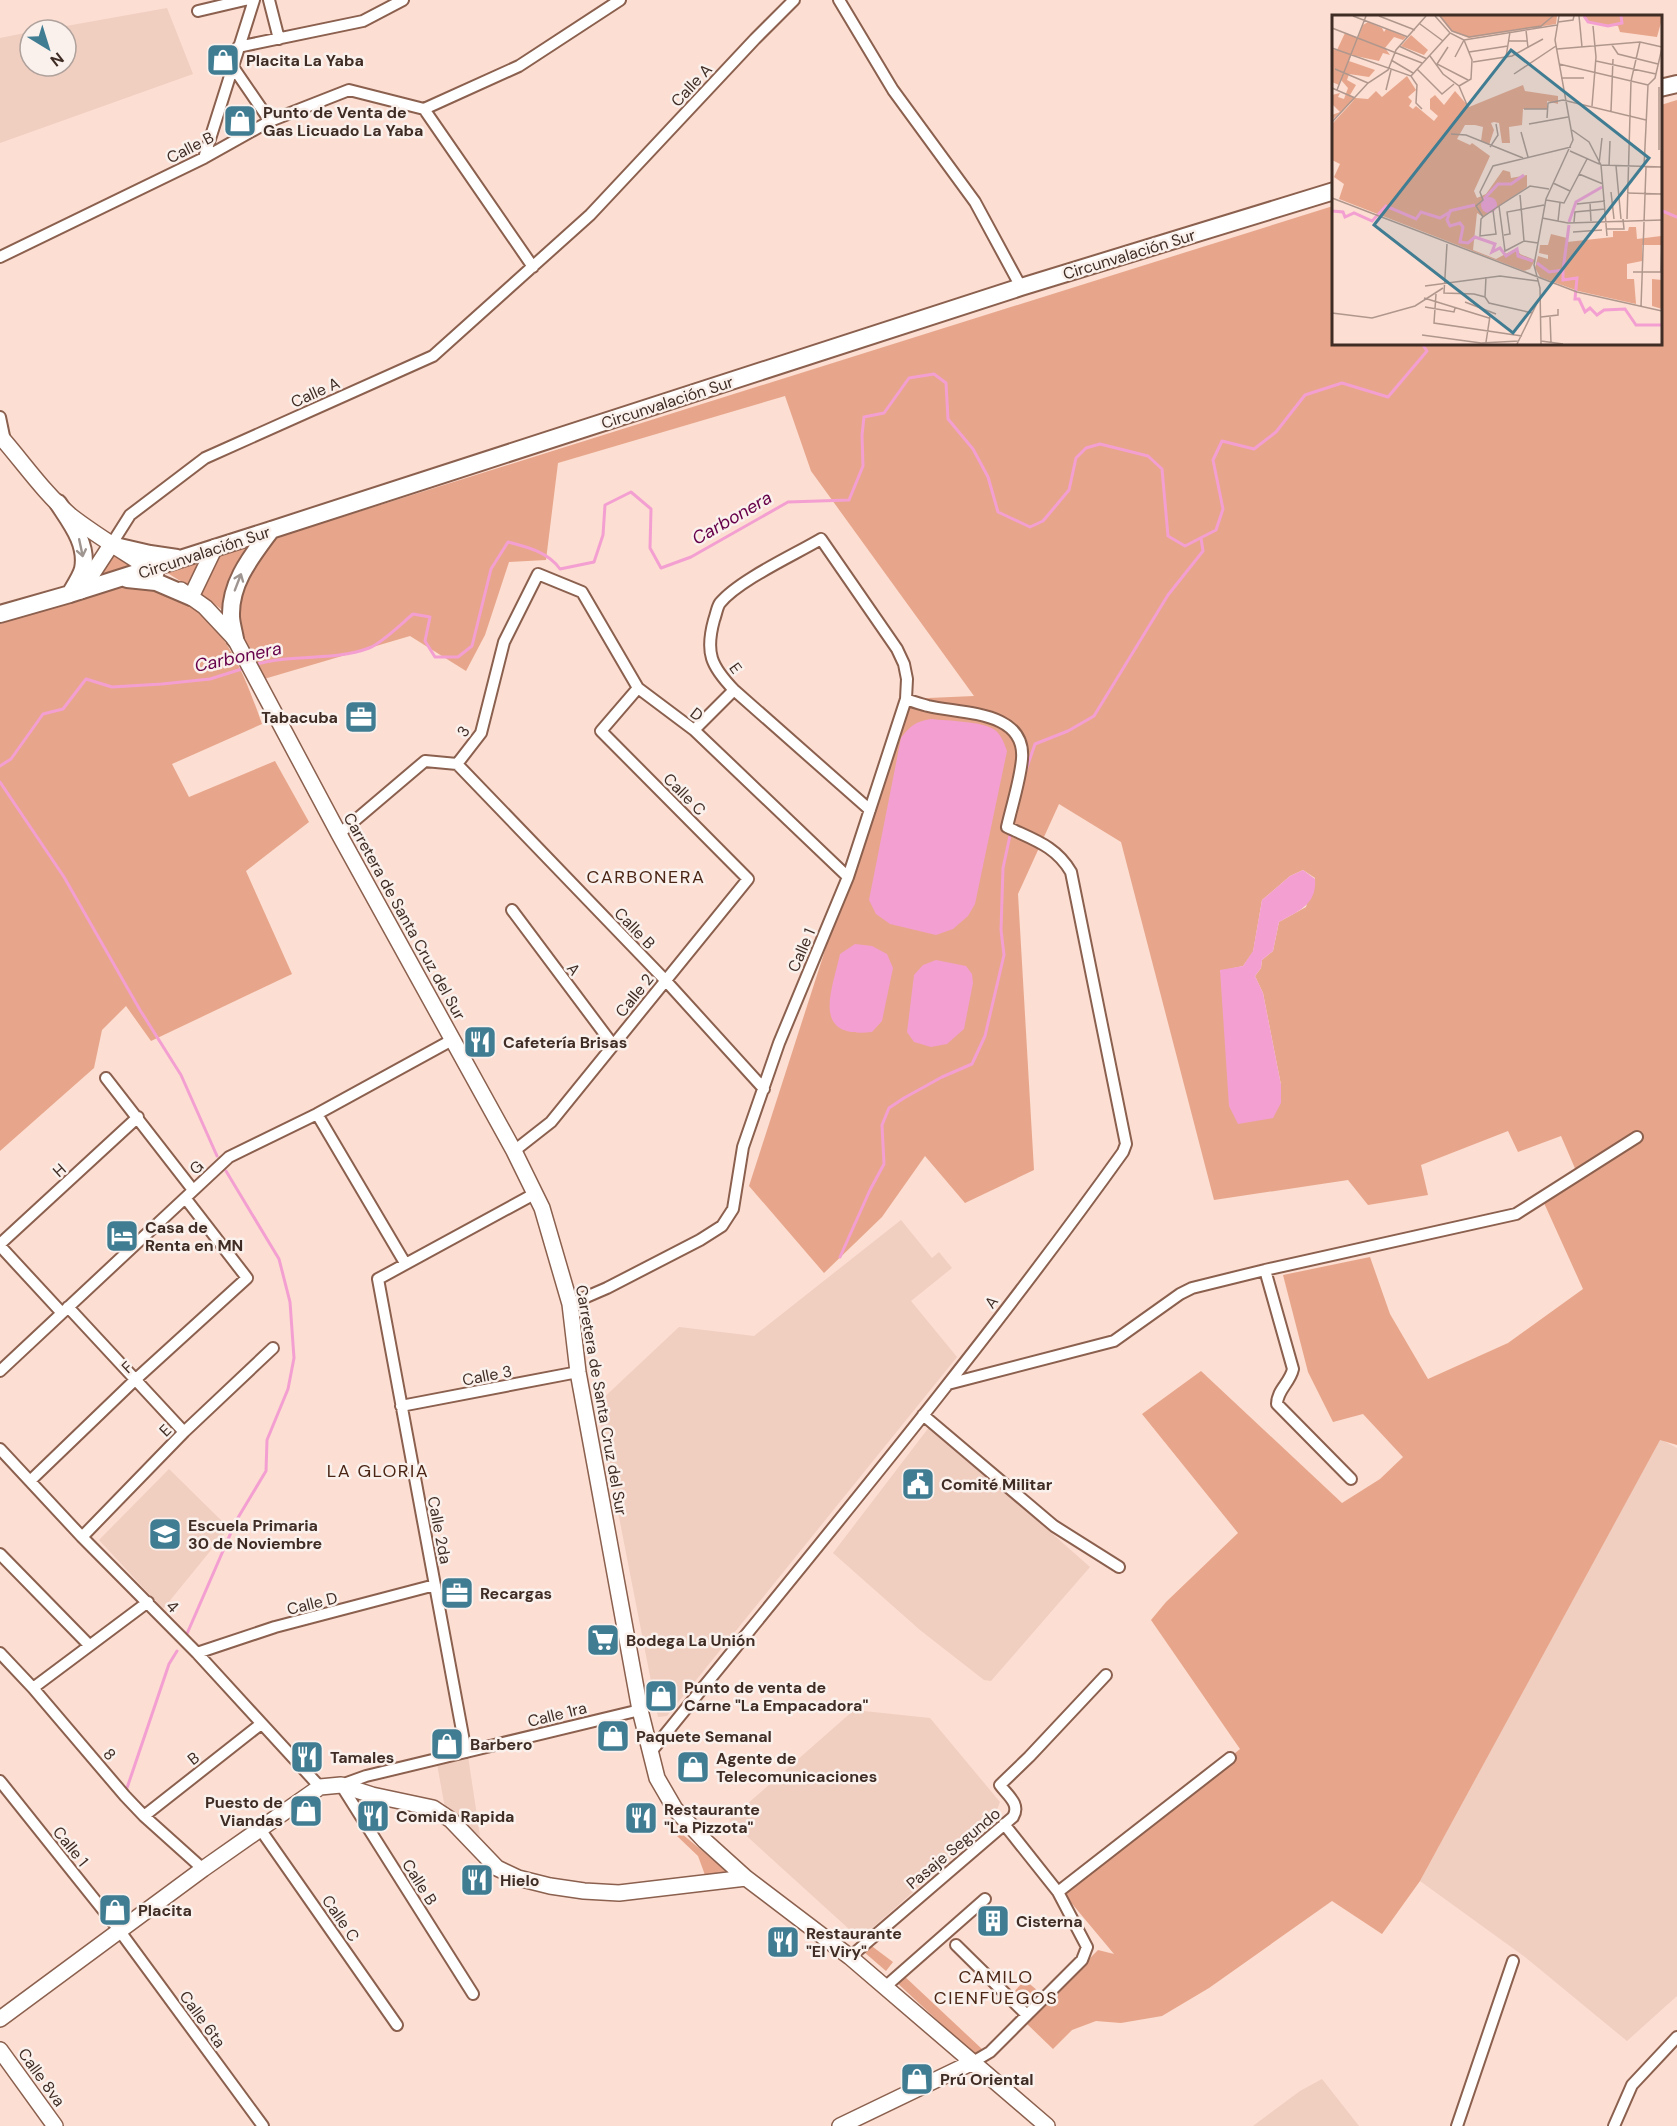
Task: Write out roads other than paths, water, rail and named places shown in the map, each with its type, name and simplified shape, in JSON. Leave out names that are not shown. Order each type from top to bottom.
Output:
[{"type":"main road","points":[[1662,88],[1677,84]]},
{"type":"main road","name":"Circunvalación Sur","points":[[0,614],[120,579],[1021,287],[1332,192]]},
{"type":"main road","name":"Carretera de Santa Cruz del Sur","points":[[2,438],[58,503],[111,545],[150,568],[191,597],[211,613],[235,639],[536,1194],[570,1304],[578,1372],[640,1710],[657,1778],[675,1809],[705,1841],[746,1878],[850,1957],[1047,2126]]},
{"type":"main road","points":[[58,503],[77,533],[83,552],[83,570],[75,593]]},
{"type":"main road","points":[[235,639],[231,616],[237,580],[271,530]]},
{"type":"main road","points":[[75,593],[111,545],[181,558]]},
{"type":"main road","points":[[120,579],[156,582],[191,597],[215,547]]},
{"type":"main road","points":[[0,2019],[203,1869],[320,1788],[341,1785],[372,1795],[433,1808],[451,1820],[497,1868],[518,1878],[550,1886],[619,1893],[746,1878]]},
{"type":"main road","name":"Calle 8va","points":[[0,2050],[55,2126]]},
{"type":"main road","points":[[840,2126],[973,2062]]},
{"type":"street","points":[[198,11],[244,0]]},
{"type":"street","points":[[204,158],[254,0]]},
{"type":"street","points":[[269,0],[279,39]]},
{"type":"street","points":[[238,47],[363,21],[403,0]]},
{"type":"street","points":[[533,267],[424,110],[519,66],[620,0]]},
{"type":"street","name":"Calle A","points":[[111,545],[130,515],[205,458],[434,356],[590,215],[794,0]]},
{"type":"street","points":[[839,0],[893,90],[975,202],[1021,287]]},
{"type":"street","points":[[233,67],[270,121]]},
{"type":"street","name":"Calle B","points":[[0,257],[204,158],[270,121],[350,90],[424,110]]},
{"type":"street","points":[[0,417],[2,438]]},
{"type":"street","name":"E","points":[[821,539],[740,586],[718,604],[708,650],[721,676],[734,690],[870,810]]},
{"type":"street","name":"Calle 1","points":[[570,1304],[653,1266],[700,1240],[722,1226],[733,1209],[744,1148],[779,1043],[848,877],[870,810],[906,699],[907,679],[904,664],[897,649],[821,539]]},
{"type":"street","name":"D","points":[[538,574],[582,592],[638,688],[694,730],[848,877]]},
{"type":"street","name":"3","points":[[457,764],[481,734],[504,642],[538,574]]},
{"type":"street","name":"Calle C","points":[[638,688],[601,731],[748,879]]},
{"type":"street","points":[[694,730],[734,690]]},
{"type":"street","name":"A","points":[[650,1753],[948,1384],[1085,1205],[1123,1152],[1126,1144],[1071,873],[1056,852],[1008,827],[1022,758],[1021,742],[1006,724],[988,716],[928,706],[906,699]]},
{"type":"street","points":[[339,834],[425,761],[457,764]]},
{"type":"street","name":"Calle B","points":[[457,764],[666,981],[764,1089]]},
{"type":"street","name":"Calle 2","points":[[514,1152],[551,1122],[748,879]]},
{"type":"street","name":"A","points":[[512,910],[613,1045]]},
{"type":"street","name":"G","points":[[0,1371],[229,1157],[317,1114],[452,1040]]},
{"type":"street","points":[[106,1078],[138,1118],[189,1194]]},
{"type":"street","points":[[317,1114],[405,1263],[536,1194]]},
{"type":"street","name":"H","points":[[0,1245],[138,1118]]},
{"type":"street","points":[[948,1384],[1114,1341],[1192,1288],[1516,1214],[1637,1137]]},
{"type":"street","name":"F","points":[[30,1480],[247,1278],[189,1194]]},
{"type":"street","points":[[0,1245],[136,1379],[184,1432]]},
{"type":"street","name":"Calle 2da","points":[[405,1263],[378,1279],[466,1752]]},
{"type":"street","points":[[1265,1270],[1293,1369],[1292,1375],[1278,1393],[1277,1404],[1351,1479]]},
{"type":"street","name":"E","points":[[82,1537],[184,1432],[273,1348]]},
{"type":"street","name":"Calle 3","points":[[401,1406],[578,1372]]},
{"type":"street","points":[[923,1415],[1054,1526],[1119,1567]]},
{"type":"street","name":"4","points":[[0,1449],[82,1537],[197,1653],[320,1788]]},
{"type":"street","points":[[0,1554],[89,1645]]},
{"type":"street","name":"Calle D","points":[[197,1653],[275,1627],[435,1585]]},
{"type":"street","points":[[33,1688],[148,1602]]},
{"type":"street","name":"8","points":[[0,1653],[144,1816],[203,1869]]},
{"type":"street","name":"Pasaje Segundo","points":[[850,1957],[1013,1817],[1017,1810],[1016,1806],[1000,1785],[1106,1675]]},
{"type":"street","name":"Calle 1ra","points":[[341,1785],[366,1776],[640,1710]]},
{"type":"street","name":"B","points":[[144,1816],[261,1724]]},
{"type":"street","points":[[1058,1892],[1230,1758]]},
{"type":"street","name":"Calle 1","points":[[0,1781],[119,1930]]},
{"type":"street","name":"Calle B","points":[[341,1785],[473,1994]]},
{"type":"street","points":[[973,2062],[990,2052],[1082,1960],[1087,1947],[1058,1892],[1004,1824]]},
{"type":"street","name":"Calle C","points":[[260,1829],[397,2025]]},
{"type":"street","points":[[885,1987],[985,1899]]},
{"type":"street","name":"Calle 6ta","points":[[119,1930],[263,2126]]},
{"type":"street","points":[[956,1945],[1027,2015]]},
{"type":"street","points":[[1457,2126],[1513,1961]]},
{"type":"street","points":[[1614,2126],[1632,2085],[1675,2044]]},
{"type":"waterway","name":"Carbonera","points":[[1662,211],[1677,217]]},
{"type":"waterway","name":"Carbonera","points":[[254,665],[282,659],[341,655],[369,648],[385,638],[413,614],[430,617],[425,641],[435,657],[458,657],[472,646],[491,569],[508,542],[543,554],[560,569],[594,562],[603,535],[605,505],[631,492],[651,509],[650,548],[661,568],[691,557],[788,502],[849,500],[863,466],[864,417],[884,413],[909,378],[934,374],[946,383],[948,419],[973,449],[988,477],[998,512],[1030,527],[1043,521],[1069,490],[1076,458],[1086,448],[1100,444],[1148,456],[1162,469],[1168,536],[1185,546],[1216,530],[1223,509],[1213,460],[1222,441],[1254,449],[1276,432],[1305,395],[1342,383],[1388,397],[1427,351],[1423,345]]},
{"type":"waterway","points":[[1025,773],[1035,744],[1068,731],[1094,716],[1168,595],[1203,551],[1201,538]]},
{"type":"waterway","name":"Carbonera","points":[[0,766],[11,759],[43,714],[63,709],[86,679],[112,687],[162,684],[210,679],[245,668]]},
{"type":"waterway","points":[[0,782],[64,877],[140,1010],[181,1075],[217,1156]]},
{"type":"waterway","points":[[840,1257],[884,1164],[882,1125],[889,1108],[942,1077],[972,1064],[985,1036],[1004,955],[1001,930],[1003,868],[1011,831]]},
{"type":"waterway","points":[[186,1636],[236,1521],[266,1471],[267,1440],[288,1389],[294,1358],[290,1302],[279,1259],[226,1171]]},
{"type":"waterway","points":[[127,1788],[169,1664],[177,1651]]},
{"type":"place","name":"Placita La Yaba","points":[[223,60]]},
{"type":"place","name":"Punto de Venta de Gas Licuado La Yaba","points":[[240,121]]},
{"type":"place","name":"Tabacuba","points":[[361,717]]},
{"type":"place","name":"Cafetería Brisas","points":[[480,1042]]},
{"type":"place","name":"Casa de Renta en MN","points":[[122,1236]]},
{"type":"place","name":"Comité Militar","points":[[918,1484]]},
{"type":"place","name":"Escuela Primaria 30 de Noviembre","points":[[165,1534]]},
{"type":"place","name":"Recargas","points":[[457,1593]]},
{"type":"place","name":"Bodega La Unión","points":[[603,1640]]},
{"type":"place","name":"Punto de venta de Carne \"La Empacadora\"","points":[[661,1696]]},
{"type":"place","name":"Paquete Semanal","points":[[613,1736]]},
{"type":"place","name":"Barbero","points":[[447,1744]]},
{"type":"place","name":"Tamales","points":[[307,1757]]},
{"type":"place","name":"Agente de Telecomunicaciones","points":[[693,1767]]},
{"type":"place","name":"Puesto de Viandas","points":[[306,1811]]},
{"type":"place","name":"Comida Rapida","points":[[373,1816]]},
{"type":"place","name":"Restaurante \"La Pizzota\"","points":[[641,1818]]},
{"type":"place","name":"Hielo","points":[[477,1880]]},
{"type":"place","name":"Placita","points":[[115,1910]]},
{"type":"place","name":"Cisterna","points":[[993,1921]]},
{"type":"place","name":"Restaurante \"El Viry\"","points":[[783,1942]]},
{"type":"place","name":"Prú Oriental","points":[[917,2079]]},
{"type":"district","name":"CARBONERA","points":[[646,877]]},
{"type":"district","name":"LA GLORIA","points":[[378,1471]]},
{"type":"district","name":"CAMILO CIENFUEGOS","points":[[996,1987]]}]
